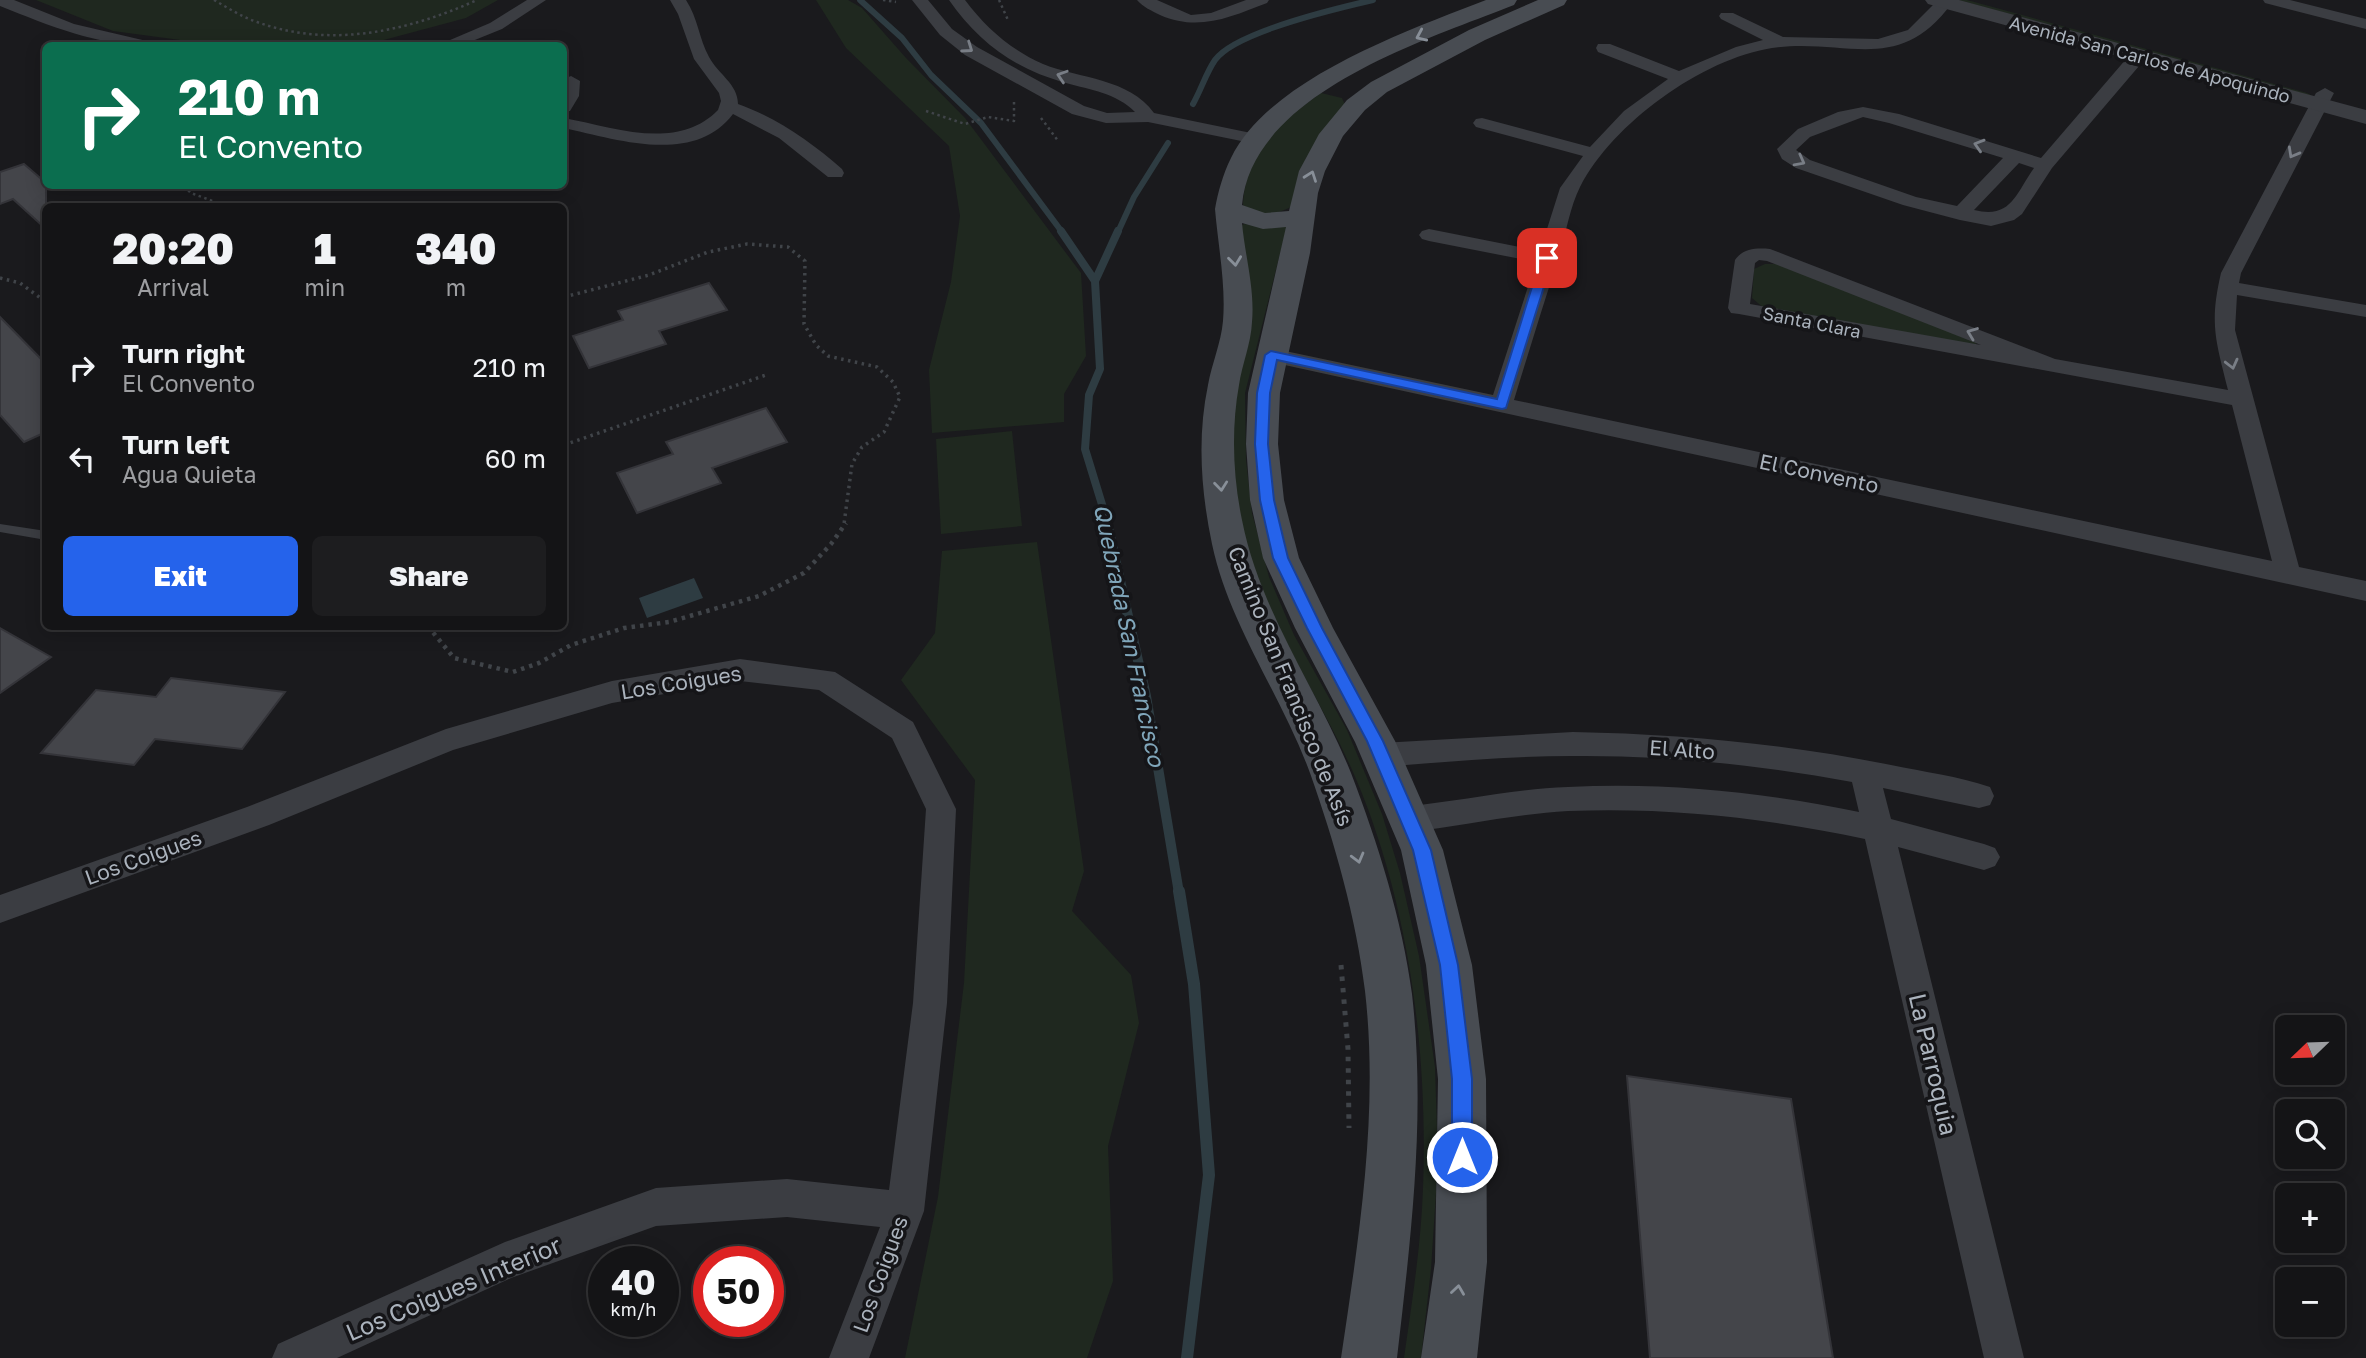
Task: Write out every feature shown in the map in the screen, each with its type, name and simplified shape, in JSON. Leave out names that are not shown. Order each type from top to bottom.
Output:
[{"type":"main road","name":"Camino San Francisco de Asís","points":[[1369,1358],[1391,1190],[1396,1066],[1380,941],[1353,837],[1319,745],[1280,668],[1241,577],[1225,522],[1216,444],[1223,386],[1238,319],[1238,286],[1228,209],[1237,173],[1256,139],[1270,122],[1305,92],[1364,61],[1496,12],[1556,0]]},
{"type":"main road","name":"Camino San Francisco de Asís","points":[[1449,1358],[1461,1262],[1462,1079],[1449,965],[1422,850],[1381,755],[1281,558],[1267,500],[1262,444],[1264,393],[1271,355],[1305,194],[1317,161],[1332,134],[1356,105],[1496,12]]},
{"type":"main road","points":[[1305,92],[1337,92],[1349,97],[1356,105]]},
{"type":"main road","points":[[1228,209],[1263,221],[1302,218]]},
{"type":"street","points":[[0,0],[68,28],[128,42]]},
{"type":"street","points":[[454,42],[496,26],[538,0]]},
{"type":"street","points":[[567,124],[629,138],[659,141],[698,132],[721,117],[729,107],[727,91],[702,59],[687,14],[678,0]]},
{"type":"street","points":[[920,0],[946,32],[971,51],[1078,110],[1106,118],[1148,117],[1256,139]]},
{"type":"street","points":[[957,0],[984,33],[1014,56],[1054,74],[1111,90],[1137,102],[1148,117]]},
{"type":"street","points":[[1145,0],[1174,17],[1190,21],[1213,17],[1261,0]]},
{"type":"street","name":"Avenida San Carlos de Apoquindo","points":[[1979,0],[2323,99],[2366,117]]},
{"type":"street","points":[[2272,0],[2366,24]]},
{"type":"street","points":[[1502,405],[1570,188],[1593,153],[1642,106],[1681,78],[1733,54],[1780,42],[1873,43],[1897,40],[1915,32],[1939,1]]},
{"type":"street","name":"Avenida San Carlos de Apoquindo","points":[[1939,1],[2139,55],[2323,99],[2366,104]]},
{"type":"street","points":[[1727,16],[1780,42]]},
{"type":"street","points":[[1604,48],[1681,78]]},
{"type":"street","points":[[2045,165],[1893,118],[1863,112],[1844,116],[1804,133],[1786,149],[1789,155],[1803,164],[1910,201],[1991,220],[2007,216],[2015,210],[2045,165],[2139,55]]},
{"type":"street","points":[[567,102],[571,81]]},
{"type":"street","points":[[1078,110],[1076,104],[1083,97],[1111,90]]},
{"type":"street","points":[[2288,574],[2224,330],[2227,287],[2243,249],[2323,99]]},
{"type":"street","points":[[729,107],[748,114],[783,134],[835,173]]},
{"type":"street","points":[[1482,123],[1593,153]]},
{"type":"street","points":[[1960,214],[2015,156]]},
{"type":"street","points":[[1429,235],[1547,258]]},
{"type":"street","name":"Santa Clara","points":[[2058,368],[1770,255],[1756,254],[1745,260],[1739,308],[2058,368],[2242,400]]},
{"type":"street","points":[[2227,287],[2366,311]]},
{"type":"street","name":"El Convento","points":[[1271,355],[2366,591]]},
{"type":"street","name":"Los Coigues","points":[[0,909],[258,816],[446,741],[612,692],[740,670],[825,681],[904,730],[941,809],[930,1003],[905,1211],[849,1358]]},
{"type":"street","name":"El Alto","points":[[1381,755],[1498,746],[1575,744],[1731,752],[1864,771],[1979,796]]},
{"type":"street","name":"La Parroquia","points":[[1864,771],[2004,1358]]},
{"type":"street","points":[[1409,819],[1564,799],[1625,797],[1749,805],[1878,827],[1984,858]]},
{"type":"street","name":"Los Coigues Interior","points":[[292,1358],[505,1261],[656,1207],[787,1198],[905,1211]]},
{"type":"lane","points":[[0,528],[42,535]]},
{"type":"path","points":[[214,0],[260,24],[318,37],[375,33],[412,25],[477,0]]},
{"type":"path","points":[[926,110],[967,123],[982,118]]},
{"type":"path","points":[[187,189],[191,194],[217,203]]},
{"type":"path","points":[[431,630],[454,658],[513,672],[539,663],[571,645],[624,628],[669,622],[759,596],[804,573],[831,544],[846,522],[852,464],[862,447],[884,432],[900,397],[893,382],[877,367],[828,356],[816,345],[804,324],[805,261],[788,247],[747,244],[708,252],[660,271],[567,297]]},
{"type":"path","points":[[0,278],[20,283],[42,299]]},
{"type":"path","points":[[567,444],[766,375]]},
{"type":"shaded area","points":[[36,0],[498,0],[466,18],[376,42],[195,42],[113,31]]},
{"type":"shaded area","points":[[816,0],[848,0],[862,8],[965,118],[1081,273],[1086,356],[1064,394],[1064,422],[932,433],[929,370],[951,282],[960,216],[949,146],[846,48]]},
{"type":"shaded area","points":[[1958,0],[1967,0],[2312,96]]},
{"type":"shaded area","points":[[1321,93],[1342,98],[1345,105],[1306,158],[1291,207],[1267,214],[1243,205],[1245,185],[1251,168],[1267,139]]},
{"type":"shaded area","points":[[1241,226],[1287,226],[1245,393],[1246,460],[1252,513],[1269,577],[1294,635],[1347,730],[1382,814],[1400,873],[1419,956],[1435,1067],[1438,1162],[1431,1269],[1421,1358],[1404,1358],[1420,1231],[1424,1138],[1418,1035],[1403,933],[1377,834],[1359,786],[1271,612],[1256,576],[1237,502],[1233,418]]},
{"type":"shaded area","points":[[1765,264],[1778,264],[1976,340],[1976,347],[1765,309],[1752,298],[1754,269]]},
{"type":"shaded area","points":[[1012,431],[1022,526],[941,534],[936,439]]},
{"type":"shaded area","points":[[1037,542],[1084,871],[1072,911],[1131,975],[1139,1023],[1108,1146],[1113,1281],[1087,1358],[905,1358],[938,1197],[964,983],[975,780],[901,680],[935,633],[942,551]]},
{"type":"shaded area","points":[[694,578],[703,598],[647,618],[639,598]]},
{"type":"building","points":[[24,164],[42,180],[42,189],[46,189],[46,203],[42,203],[42,225],[13,199],[0,204],[0,172]]},
{"type":"building","points":[[709,283],[727,310],[659,331],[666,344],[589,368],[573,336],[623,320],[618,311]]},
{"type":"building","points":[[0,317],[42,360],[42,434],[24,442],[0,415]]},
{"type":"building","points":[[766,408],[787,442],[712,468],[721,483],[637,513],[617,473],[673,454],[666,442]]},
{"type":"building","points":[[0,628],[51,657],[0,693]]},
{"type":"building","points":[[171,678],[285,692],[242,749],[155,739],[134,765],[41,753],[96,690],[156,697]]},
{"type":"building","points":[[1627,1076],[1791,1099],[1833,1358],[1650,1358]]},
{"type":"waterway","name":"Quebrada San Francisco","points":[[860,0],[902,38],[931,75],[981,123],[1062,232]]},
{"type":"waterway","points":[[1193,104],[1215,60],[1243,40],[1288,22],[1373,0]]},
{"type":"waterway","points":[[1118,232],[1134,197],[1168,143]]},
{"type":"waterway","name":"Quebrada San Francisco","points":[[1061,231],[1095,281]]},
{"type":"waterway","points":[[1095,281],[1118,231]]},
{"type":"waterway","name":"Quebrada San Francisco","points":[[1095,281],[1100,369],[1089,395],[1085,449],[1108,524]]},
{"type":"waterway","name":"Quebrada San Francisco","points":[[1107,523],[1146,696],[1179,893]]},
{"type":"waterway","name":"Quebrada San Francisco","points":[[1179,891],[1194,984],[1209,1175],[1187,1358]]},
{"type":"route","points":[[1462,1157],[1462,1079],[1449,965],[1422,850],[1375,741],[1314,628],[1281,558],[1267,500],[1262,444],[1264,393],[1271,355],[1502,405],[1547,258]]}]
